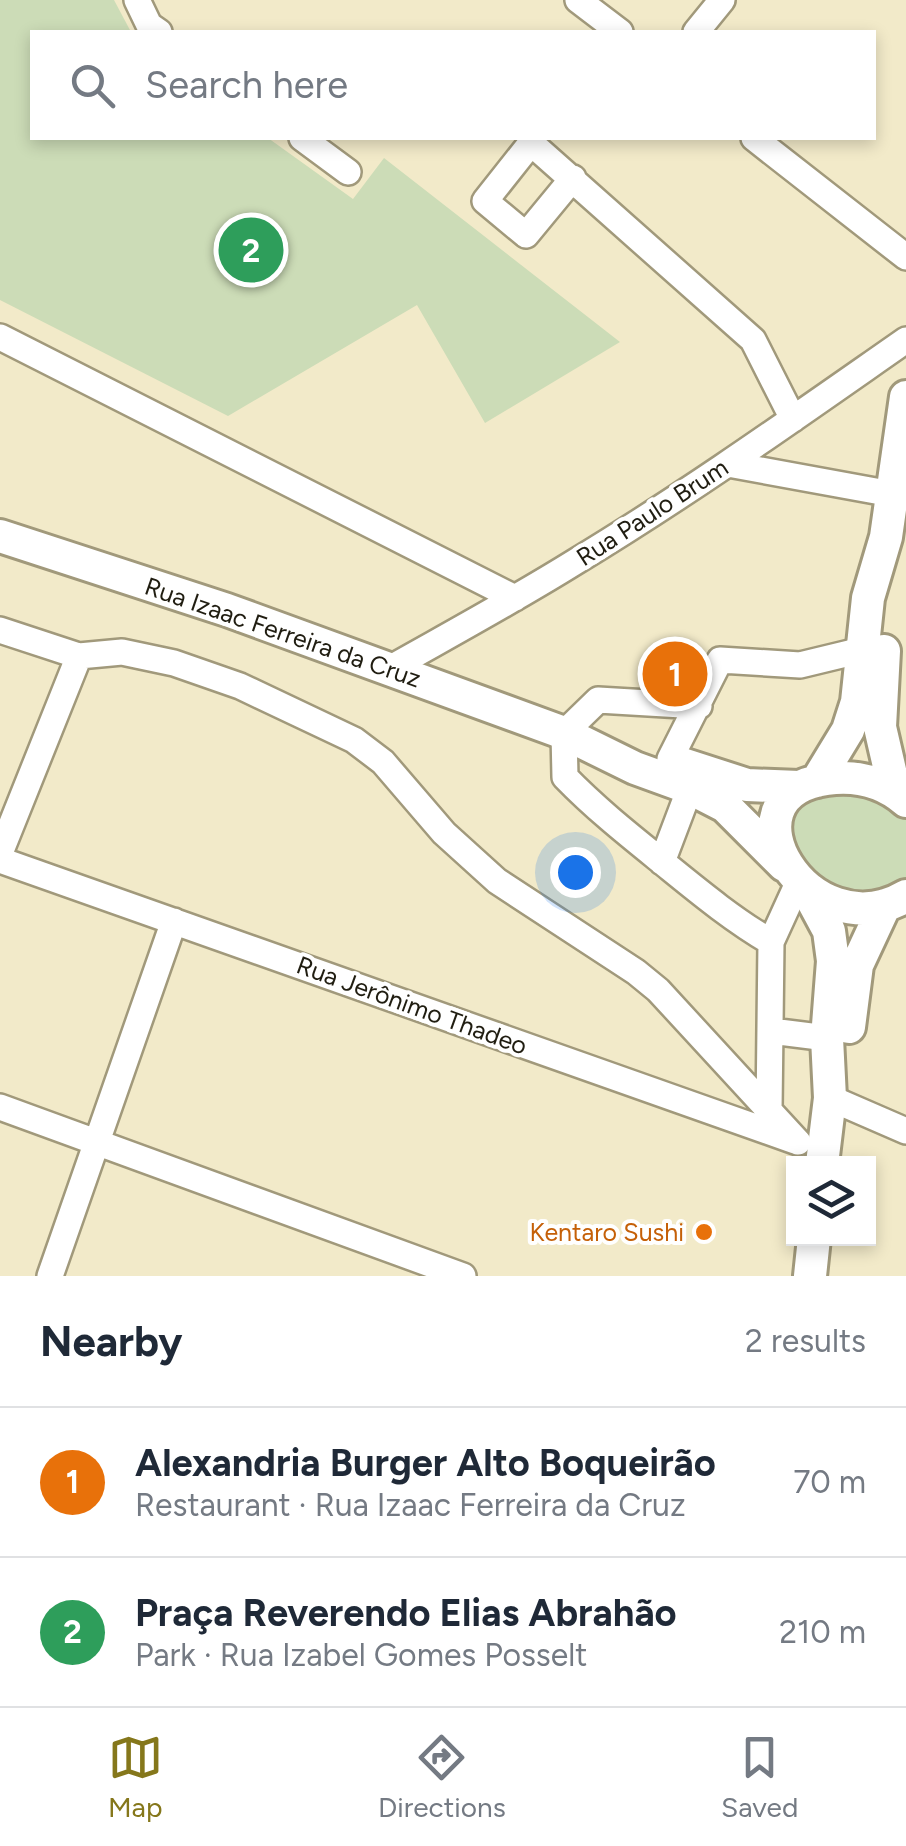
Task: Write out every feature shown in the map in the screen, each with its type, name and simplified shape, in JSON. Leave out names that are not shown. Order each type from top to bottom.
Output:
[{"type":"main road","points":[[830,1098],[826,1038],[832,944],[824,918],[797,879],[776,837],[778,814],[786,798],[808,784],[853,716],[868,598],[886,536],[906,400]]},
{"type":"main road","name":"Rua Izaac Ferreira da Cruz","points":[[0,536],[227,610],[564,733],[724,806],[797,879]]},
{"type":"main road","points":[[886,536],[889,603],[880,727],[900,796]]},
{"type":"main road","name":"Rua Izaac Ferreira da Cruz","points":[[564,733],[640,748],[746,785],[808,784],[842,777],[872,782],[900,796]]},
{"type":"main road","points":[[797,879],[840,903],[862,907],[898,901]]},
{"type":"main road","points":[[814,1152],[847,1037],[857,965],[898,901]]},
{"type":"main road","points":[[810,1276],[813,1246]]},
{"type":"street","points":[[137,0],[150,25],[157,30]]},
{"type":"street","points":[[578,0],[617,30]]},
{"type":"street","points":[[698,30],[722,0]]},
{"type":"street","points":[[305,140],[348,172]]},
{"type":"street","points":[[757,140],[906,257]]},
{"type":"street","points":[[573,178],[753,340],[793,420]]},
{"type":"street","points":[[0,337],[515,598]]},
{"type":"street","name":"Rua Paulo Brum","points":[[389,669],[515,598],[728,464],[906,340]]},
{"type":"street","points":[[728,464],[892,494]]},
{"type":"street","points":[[0,630],[79,656],[122,652],[209,674],[267,698],[371,751],[444,833],[498,882],[626,964],[658,990],[769,1111],[814,1152]]},
{"type":"street","points":[[670,759],[720,660],[800,664],[862,650]]},
{"type":"street","points":[[0,856],[79,656]]},
{"type":"street","points":[[699,706],[598,700],[564,733],[565,778],[662,862],[739,923],[771,942]]},
{"type":"street","points":[[662,862],[690,788]]},
{"type":"street","name":"Rua Jerônimo Thadeo","points":[[0,856],[814,1152]]},
{"type":"street","points":[[769,1111],[771,942],[797,879]]},
{"type":"street","points":[[50,1276],[174,921]]},
{"type":"street","points":[[772,1031],[826,1038]]},
{"type":"street","points":[[830,1098],[906,1131]]},
{"type":"street","points":[[0,1107],[463,1276]]},
{"type":"green space","points":[[0,0],[114,0],[130,30],[30,30],[30,140],[271,140],[353,199],[384,158],[620,342],[485,423],[417,305],[228,416],[0,300]]},
{"type":"green space","points":[[843,789],[900,809],[906,817],[906,881],[862,896],[821,884],[788,851],[800,806]]},
{"type":"place","name":"Praça Reverendo Elias Abrahão","points":[[251,250]]},
{"type":"place","name":"Alexandria Burger Alto Boqueirão","points":[[675,674]]},
{"type":"place","name":"Kentaro Sushi","points":[[704,1232]]}]
